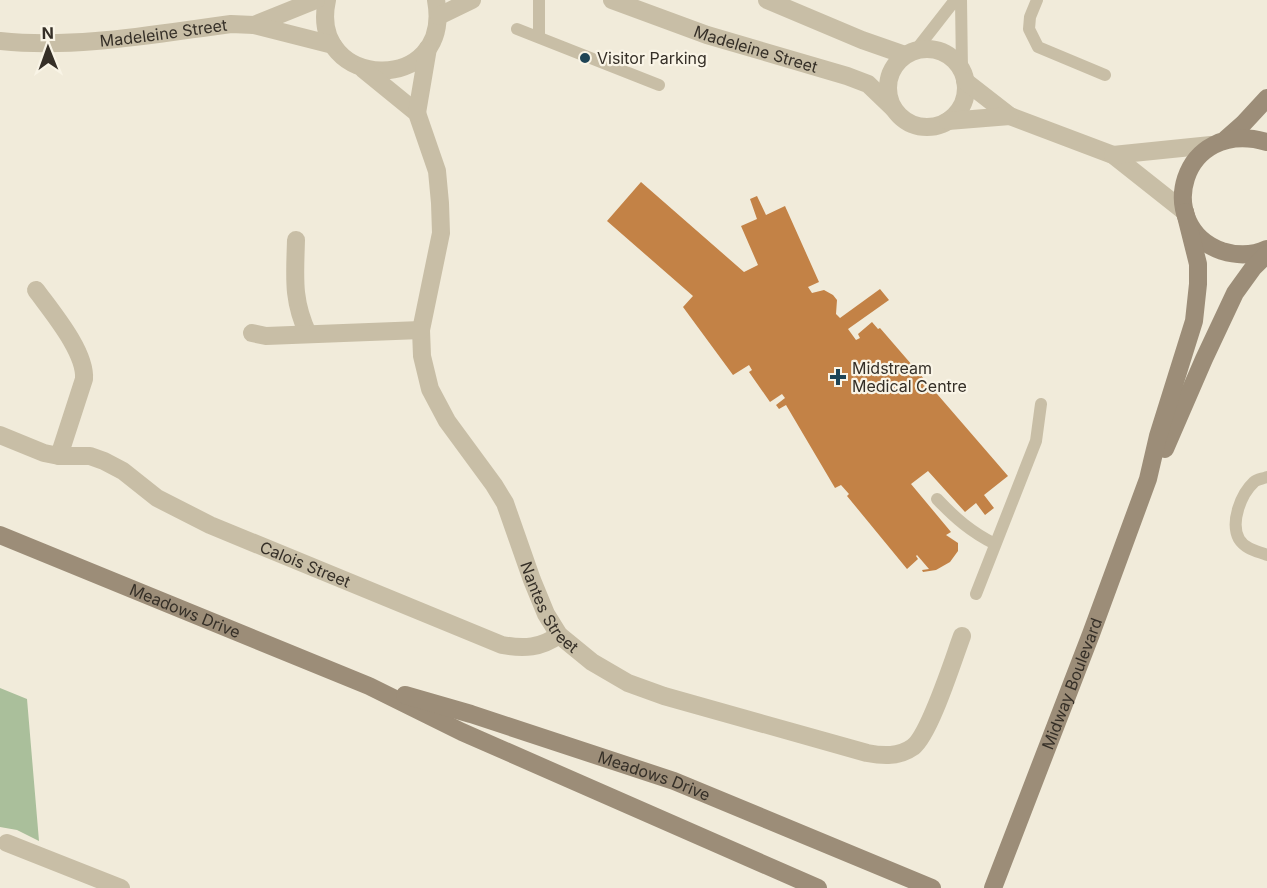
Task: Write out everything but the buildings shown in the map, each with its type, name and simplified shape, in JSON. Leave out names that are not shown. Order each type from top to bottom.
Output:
[{"type":"street","name":"Madeleine Street","points":[[254,25],[316,0]]},
{"type":"street","points":[[327,0],[326,27],[333,45]]},
{"type":"street","points":[[363,69],[382,72],[402,69],[417,60],[428,48],[436,33],[437,8],[472,0]]},
{"type":"street","name":"Madeleine Street","points":[[612,0],[708,35],[868,84],[901,118],[913,125],[937,126],[948,121],[1010,116]]},
{"type":"street","name":"Madeleine Street","points":[[767,0],[862,40],[910,52],[937,50],[947,54],[964,75],[1010,116],[1113,155],[1185,212]]},
{"type":"street","name":"Madeleine Street","points":[[0,41],[18,43],[97,41],[231,24],[254,25],[333,45],[346,60],[363,69]]},
{"type":"street","name":"Nantes Street","points":[[428,48],[417,113],[437,171],[441,233],[421,330],[422,356],[430,389],[447,421],[506,503],[532,580],[546,614],[559,635],[592,662],[628,683],[686,703],[883,756],[896,755],[913,747],[925,734],[962,636]]},
{"type":"street","points":[[893,108],[888,97],[887,85],[890,73],[896,63],[910,52]]},
{"type":"street","points":[[363,69],[417,113]]},
{"type":"street","points":[[948,121],[957,113],[963,102],[966,92],[964,75]]},
{"type":"street","name":"Midway Boulevard","points":[[993,888],[1148,479],[1158,436],[1194,321],[1198,264],[1185,212],[1184,185],[1189,169],[1198,155],[1243,124],[1267,98]]},
{"type":"street","points":[[1219,142],[1247,137],[1267,142]]},
{"type":"street","name":"Madeleine Street","points":[[1113,155],[1219,142]]},
{"type":"street","points":[[1185,212],[1195,232],[1212,247],[1233,255],[1255,254],[1267,249]]},
{"type":"street","points":[[296,240],[295,293],[300,316],[308,334]]},
{"type":"street","name":"Midway Boulevard","points":[[1148,479],[1166,448],[1235,293],[1253,268],[1267,254]]},
{"type":"street","points":[[36,290],[80,353],[85,370],[58,456]]},
{"type":"street","points":[[252,333],[266,336],[421,330]]},
{"type":"street","name":"Calois Street","points":[[0,435],[44,453],[58,456],[90,456],[104,461],[123,471],[157,498],[201,521],[502,645],[521,649],[549,643],[559,635]]},
{"type":"street","name":"Meadows Drive","points":[[0,535],[369,686],[462,732],[818,888]]},
{"type":"street","name":"Meadows Drive","points":[[369,686],[471,714],[674,781],[932,888]]},
{"type":"street","points":[[709,840],[799,888]]},
{"type":"street","points":[[7,843],[121,888]]},
{"type":"lane","points":[[539,0],[539,37]]},
{"type":"lane","points":[[910,52],[955,0]]},
{"type":"lane","points":[[961,0],[964,75]]},
{"type":"lane","points":[[1036,0],[1030,17],[1029,29],[1038,48],[1105,75]]},
{"type":"lane","points":[[517,29],[659,85]]},
{"type":"lane","points":[[976,594],[1036,441],[1041,404]]},
{"type":"lane","points":[[1267,477],[1256,480],[1244,494],[1235,522],[1239,538],[1249,549],[1267,555]]},
{"type":"lane","points":[[937,499],[958,522],[977,536],[995,544]]},
{"type":"green space","points":[[0,688],[27,699],[39,841],[17,830],[0,827]]},
{"type":"place","name":"Visitor Parking","points":[[585,58]]},
{"type":"place","name":"Midstream Medical Centre","points":[[838,377]]}]
